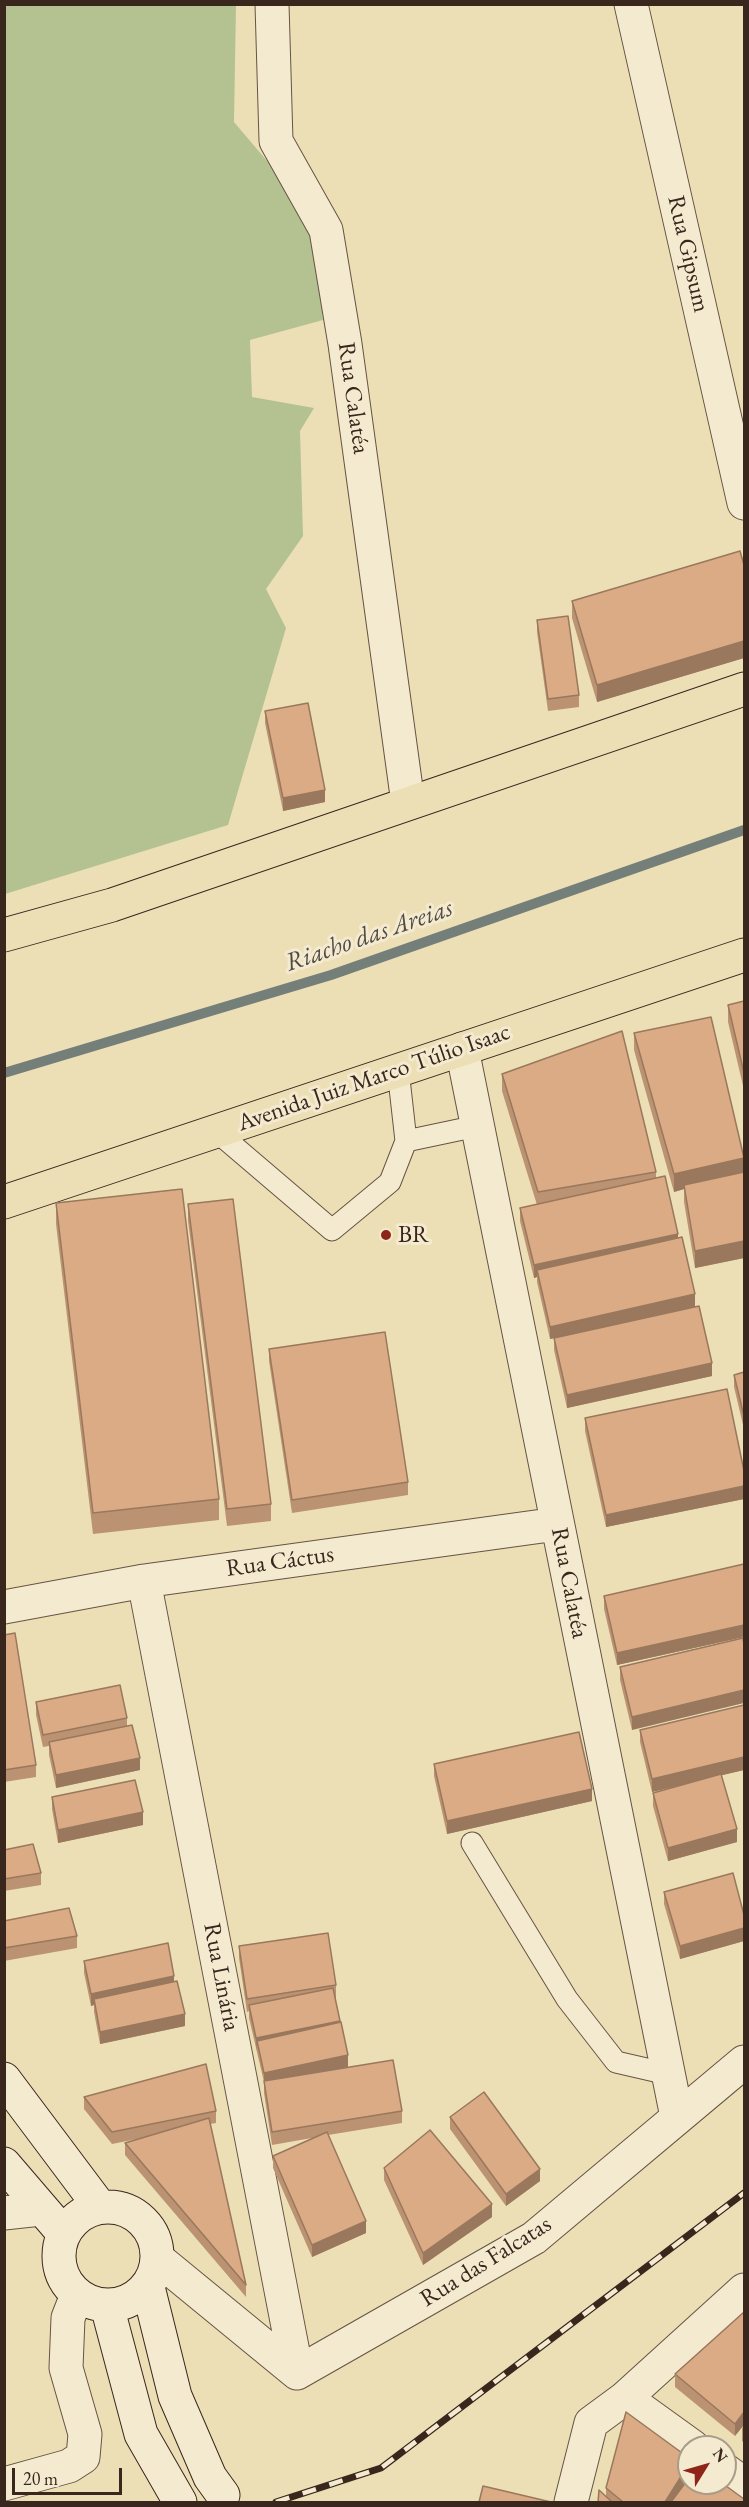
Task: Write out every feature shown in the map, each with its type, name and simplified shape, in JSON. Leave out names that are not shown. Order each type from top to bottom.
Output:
[{"type":"main road","points":[[4,935],[112,905],[744,689]]},
{"type":"main road","name":"Avenida Juiz Marco Túlio Isaac","points":[[4,1202],[744,955]]},
{"type":"street","name":"Rua Calatéa","points":[[272,4],[276,141],[326,230],[345,344],[408,803]]},
{"type":"street","name":"Rua Gipsum","points":[[631,4],[744,503]]},
{"type":"street","name":"Rua Calatéa","points":[[462,1048],[677,2118]]},
{"type":"street","name":"Rua Cáctus","points":[[4,1606],[144,1581],[557,1524]]},
{"type":"street","name":"Rua Linária","points":[[144,1581],[297,2373]]},
{"type":"street","name":"Rua das Falcatas","points":[[297,2373],[534,2238],[744,2062]]},
{"type":"street","points":[[4,2079],[100,2207]]},
{"type":"street","points":[[4,2164],[64,2234]]},
{"type":"street","points":[[153,2273],[136,2298],[122,2304],[92,2300],[66,2282],[60,2266],[59,2250],[64,2234],[73,2221],[86,2212],[100,2207],[118,2207],[134,2214],[147,2226],[155,2241],[153,2273],[176,2396],[210,2477],[223,2495]]},
{"type":"street","points":[[4,2213],[41,2209]]},
{"type":"street","points":[[153,2273],[297,2373]]},
{"type":"street","points":[[571,2502],[591,2423],[625,2398],[744,2290]]},
{"type":"street","points":[[4,2484],[69,2466],[83,2457],[85,2434],[66,2368],[68,2318],[92,2300]]},
{"type":"street","points":[[92,2300],[141,2434],[180,2502]]},
{"type":"street","points":[[625,2398],[677,2435]]},
{"type":"lane","points":[[216,1131],[332,1230],[390,1182],[406,1141],[398,1070]]},
{"type":"lane","points":[[406,1141],[477,1126]]},
{"type":"lane","points":[[472,1843],[567,1999],[616,2062],[668,2074]]},
{"type":"green space","points":[[5,5],[236,5],[234,122],[312,214],[323,320],[250,340],[252,397],[314,408],[300,431],[303,536],[266,589],[286,628],[228,825],[5,894]]},
{"type":"building","points":[[740,551],[744,565],[744,641],[597,685],[572,601]]},
{"type":"building","points":[[568,616],[579,695],[548,699],[537,620]]},
{"type":"building","points":[[308,703],[325,790],[283,798],[265,711]]},
{"type":"building","points":[[744,1001],[744,1073],[728,1005]]},
{"type":"building","points":[[711,1017],[744,1158],[674,1174],[634,1033]]},
{"type":"building","points":[[622,1031],[656,1172],[538,1192],[502,1074]]},
{"type":"building","points":[[744,1172],[744,1241],[695,1251],[684,1185]]},
{"type":"building","points":[[665,1176],[678,1234],[534,1265],[520,1208]]},
{"type":"building","points":[[182,1189],[219,1499],[93,1513],[56,1203]]},
{"type":"building","points":[[233,1199],[271,1504],[227,1509],[188,1204]]},
{"type":"building","points":[[682,1237],[695,1294],[550,1327],[537,1270]]},
{"type":"building","points":[[699,1306],[712,1363],[567,1395],[554,1338]]},
{"type":"building","points":[[385,1332],[408,1482],[292,1500],[269,1349]]},
{"type":"building","points":[[744,1372],[744,1416],[734,1375]]},
{"type":"building","points":[[727,1389],[744,1471],[744,1486],[606,1515],[585,1418]]},
{"type":"building","points":[[744,1564],[744,1625],[617,1653],[604,1596]]},
{"type":"building","points":[[15,1633],[36,1765],[4,1770],[4,1635]]},
{"type":"building","points":[[743,1638],[744,1690],[632,1717],[620,1667]]},
{"type":"building","points":[[120,1685],[127,1718],[43,1735],[36,1702]]},
{"type":"building","points":[[744,1705],[744,1757],[652,1779],[640,1730]]},
{"type":"building","points":[[132,1725],[140,1758],[56,1775],[49,1742]]},
{"type":"building","points":[[579,1732],[592,1789],[447,1821],[434,1764]]},
{"type":"building","points":[[721,1774],[737,1829],[668,1848],[653,1793]]},
{"type":"building","points":[[135,1780],[143,1812],[58,1830],[52,1797]]},
{"type":"building","points":[[33,1844],[41,1873],[4,1879],[4,1850]]},
{"type":"building","points":[[733,1873],[744,1915],[744,1928],[680,1946],[664,1892]]},
{"type":"building","points":[[69,1908],[77,1936],[4,1948],[4,1921]]},
{"type":"building","points":[[328,1933],[336,1985],[247,1999],[239,1946]]},
{"type":"building","points":[[168,1943],[174,1976],[91,1994],[84,1961]]},
{"type":"building","points":[[177,1981],[185,2014],[100,2032],[94,1999]]},
{"type":"building","points":[[333,1988],[340,2021],[256,2038],[249,2005]]},
{"type":"building","points":[[341,2022],[348,2055],[264,2073],[257,2041]]},
{"type":"building","points":[[393,2060],[402,2111],[272,2132],[264,2081]]},
{"type":"building","points":[[206,2064],[216,2111],[112,2132],[84,2097]]},
{"type":"building","points":[[484,2092],[540,2169],[506,2194],[450,2117]]},
{"type":"building","points":[[209,2118],[246,2285],[125,2143]]},
{"type":"building","points":[[430,2130],[492,2204],[423,2253],[384,2168]]},
{"type":"building","points":[[327,2132],[366,2221],[312,2245],[273,2156]]},
{"type":"building","points":[[744,2312],[744,2412],[735,2424],[675,2374]]},
{"type":"building","points":[[626,2412],[677,2449],[677,2483],[665,2502],[623,2502],[606,2488]]},
{"type":"building","points":[[483,2486],[551,2502],[479,2502]]},
{"type":"building","points":[[599,2490],[612,2502],[598,2502]]},
{"type":"building","points":[[677,2494],[737,2494],[744,2499],[744,2502],[671,2502]]},
{"type":"waterway","name":"Riacho das Areias","points":[[4,1073],[331,975],[744,830]]},
{"type":"railway","points":[[276,2502],[381,2468],[744,2193]]},
{"type":"place","name":"BR","points":[[386,1235]]}]
